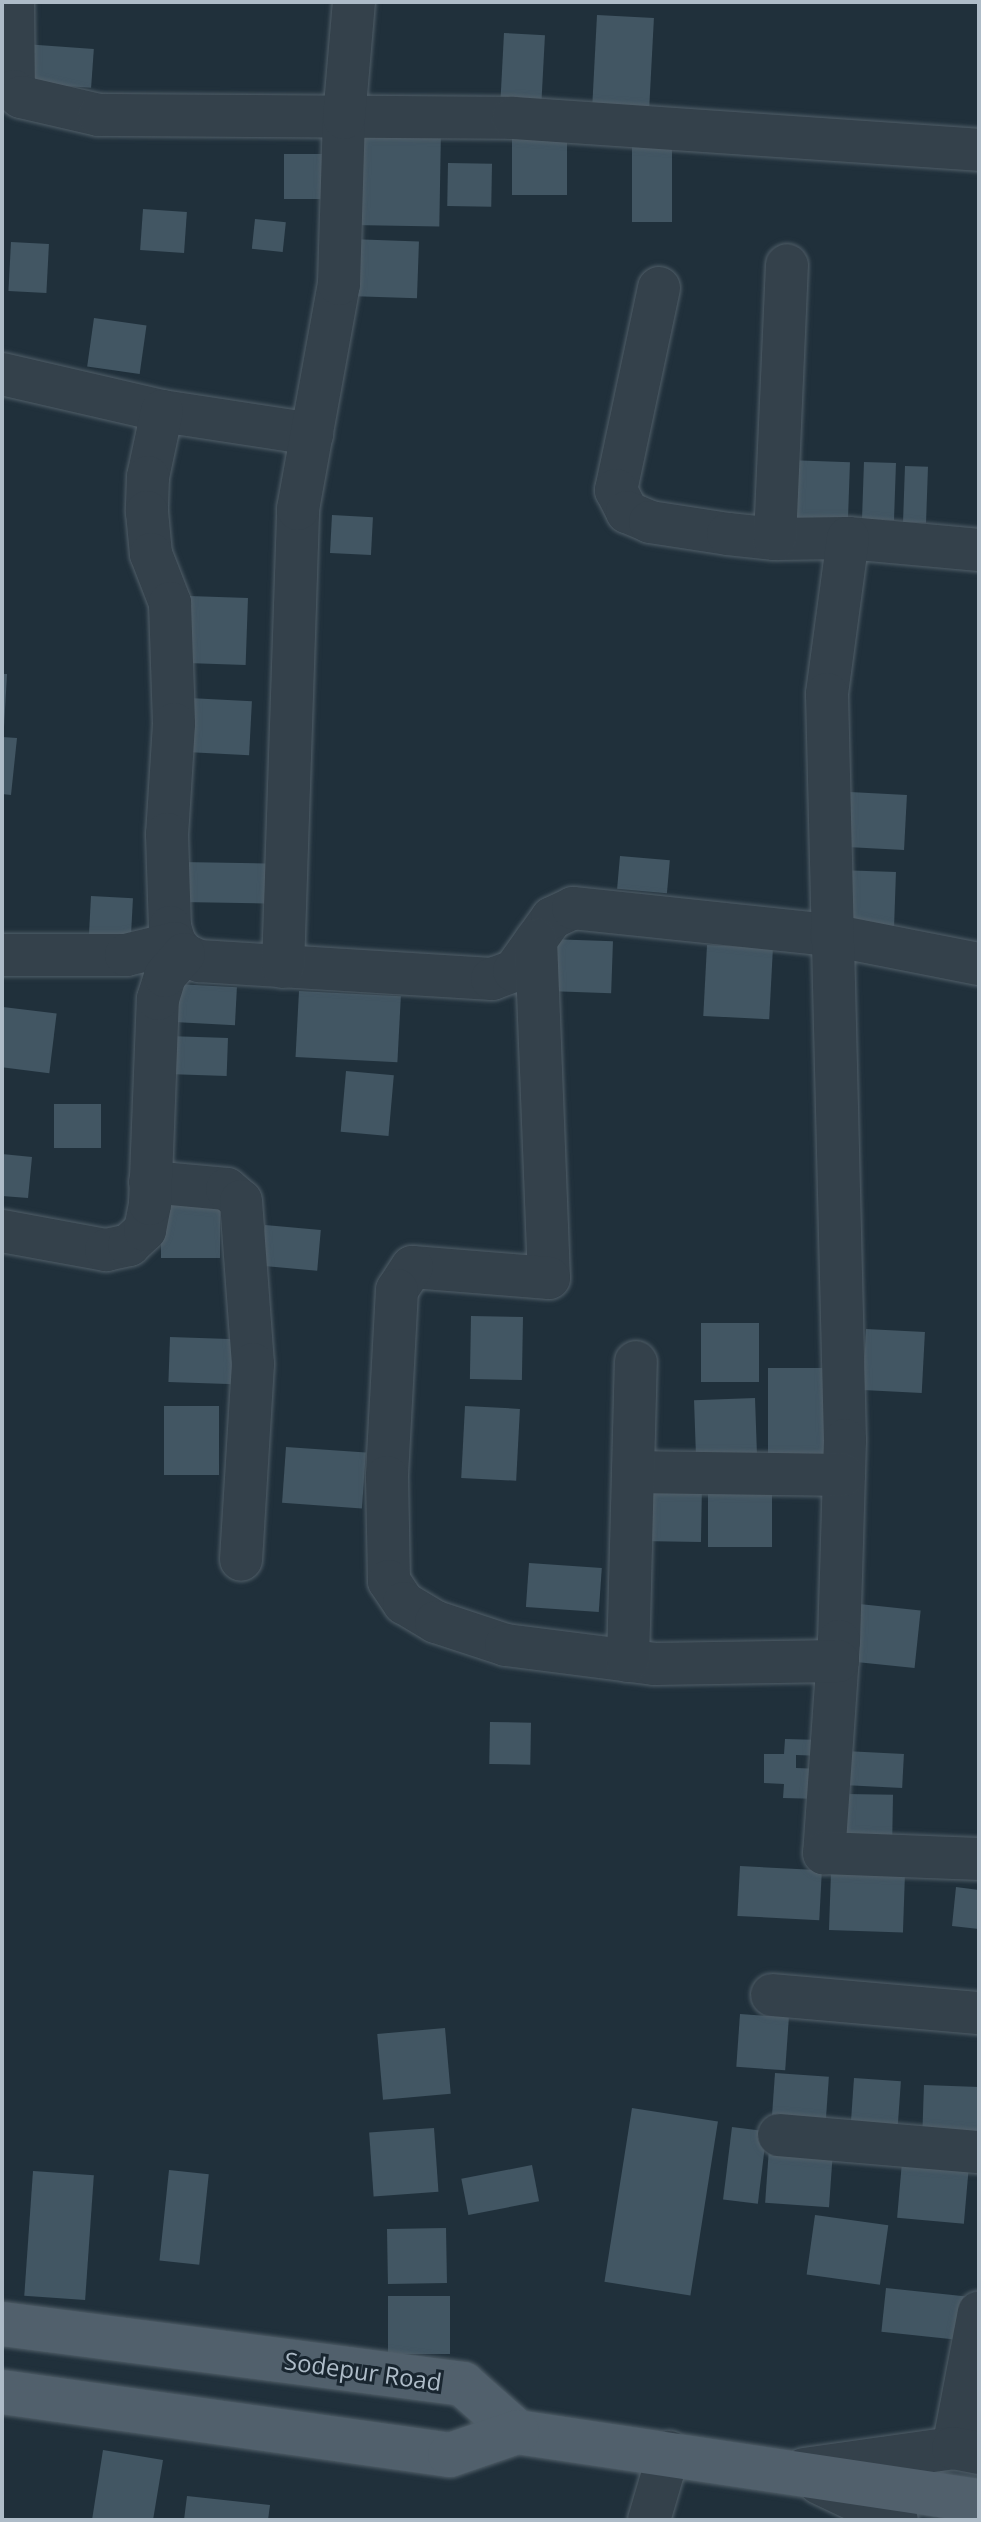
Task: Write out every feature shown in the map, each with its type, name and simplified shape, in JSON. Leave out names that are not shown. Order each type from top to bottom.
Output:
[{"type":"main road","name":"Sodepur Road","points":[[2,2324],[463,2384],[517,2432]]},
{"type":"main road","points":[[2,2392],[450,2455],[517,2432],[791,2470],[961,2498]]},
{"type":"street","points":[[13,2],[11,75],[14,91],[21,97],[99,115],[513,118],[979,150]]},
{"type":"street","points":[[283,967],[298,509],[339,284],[344,118],[354,2]]},
{"type":"street","points":[[775,539],[787,265]]},
{"type":"street","points":[[659,288],[616,490],[627,512],[650,522],[775,539],[848,538],[979,550]]},
{"type":"street","points":[[2,374],[162,411],[312,434]]},
{"type":"street","points":[[162,411],[148,477],[147,512],[151,554],[170,603],[174,650],[167,834],[170,927],[179,949],[199,961],[492,979],[514,971],[552,918],[573,908],[831,935],[979,964]]},
{"type":"street","points":[[848,538],[827,694],[844,1475],[838,1661],[824,1853],[979,1859]]},
{"type":"street","points":[[536,940],[549,1278],[412,1267],[397,1290],[387,1477],[389,1581],[404,1603],[436,1622],[506,1645],[628,1661],[838,1661]]},
{"type":"street","points":[[2,955],[126,955],[179,949]]},
{"type":"street","points":[[2,1231],[106,1250],[129,1245],[145,1230],[158,999],[165,976],[179,949]]},
{"type":"street","points":[[150,1182],[227,1189],[241,1201],[253,1364],[241,1560]]},
{"type":"street","points":[[628,1661],[636,1362]]},
{"type":"street","points":[[633,1472],[844,1475]]},
{"type":"street","points":[[772,1995],[979,2013]]},
{"type":"street","points":[[779,2135],[979,2152]]},
{"type":"street","points":[[791,2470],[966,2450],[979,2312]]},
{"type":"street","points":[[649,2520],[669,2452]]},
{"type":"street","points":[[791,2470],[897,2520]]},
{"type":"building","points":[[597,15],[654,18],[649,109],[592,106]]},
{"type":"building","points":[[504,33],[545,35],[541,113],[500,111]]},
{"type":"building","points":[[24,44],[94,49],[91,88],[21,83]]},
{"type":"building","points":[[354,128],[441,130],[439,227],[352,225]]},
{"type":"building","points":[[512,137],[567,137],[567,195],[512,195]]},
{"type":"building","points":[[632,142],[672,142],[672,222],[632,222]]},
{"type":"building","points":[[284,154],[338,154],[338,199],[284,199]]},
{"type":"building","points":[[448,163],[492,164],[491,207],[447,206]]},
{"type":"building","points":[[143,209],[187,212],[184,253],[140,250]]},
{"type":"building","points":[[255,219],[286,222],[283,252],[252,249]]},
{"type":"building","points":[[350,239],[419,241],[417,298],[348,296]]},
{"type":"building","points":[[11,242],[49,244],[46,293],[8,291]]},
{"type":"building","points":[[94,318],[146,325],[140,374],[87,367]]},
{"type":"building","points":[[787,460],[850,462],[848,527],[785,525]]},
{"type":"building","points":[[864,462],[896,463],[894,520],[862,519]]},
{"type":"building","points":[[905,466],[928,467],[926,523],[903,522]]},
{"type":"building","points":[[332,515],[373,517],[371,555],[330,553]]},
{"type":"building","points":[[189,596],[248,598],[246,665],[187,663]]},
{"type":"building","points":[[2,674],[7,674],[4,727],[2,727]]},
{"type":"building","points":[[189,698],[252,701],[249,755],[186,752]]},
{"type":"building","points":[[2,737],[17,738],[11,795],[2,794]]},
{"type":"building","points":[[850,792],[907,795],[904,850],[847,847]]},
{"type":"building","points":[[620,856],[670,860],[667,893],[617,889]]},
{"type":"building","points":[[181,862],[278,864],[277,904],[180,902]]},
{"type":"building","points":[[838,870],[896,872],[894,928],[836,926]]},
{"type":"building","points":[[91,896],[133,898],[130,945],[89,943]]},
{"type":"building","points":[[549,939],[613,941],[611,993],[547,991]]},
{"type":"building","points":[[707,945],[773,948],[769,1019],[703,1016]]},
{"type":"building","points":[[176,984],[237,987],[235,1025],[174,1022]]},
{"type":"building","points":[[299,991],[401,996],[397,1062],[296,1057]]},
{"type":"building","points":[[3,1007],[57,1014],[49,1073],[2,1067]]},
{"type":"building","points":[[168,1036],[228,1038],[227,1076],[167,1074]]},
{"type":"building","points":[[346,1071],[394,1075],[389,1136],[341,1132]]},
{"type":"building","points":[[54,1104],[101,1104],[101,1148],[54,1148]]},
{"type":"building","points":[[2,1154],[32,1157],[28,1198],[2,1196]]},
{"type":"building","points":[[161,1204],[220,1204],[220,1258],[161,1258]]},
{"type":"building","points":[[265,1225],[321,1230],[317,1271],[261,1266]]},
{"type":"building","points":[[471,1316],[523,1317],[522,1380],[470,1379]]},
{"type":"building","points":[[701,1323],[759,1323],[759,1382],[701,1382]]},
{"type":"building","points":[[866,1329],[925,1332],[922,1393],[863,1390]]},
{"type":"building","points":[[170,1337],[237,1339],[235,1384],[168,1382]]},
{"type":"building","points":[[768,1368],[834,1368],[834,1456],[768,1456]]},
{"type":"building","points":[[755,1398],[757,1453],[696,1455],[694,1400]]},
{"type":"building","points":[[164,1406],[219,1406],[219,1475],[164,1475]]},
{"type":"building","points":[[465,1406],[520,1409],[516,1481],[461,1478]]},
{"type":"building","points":[[286,1447],[366,1453],[362,1508],[282,1503]]},
{"type":"building","points":[[640,1482],[702,1483],[701,1542],[639,1541]]},
{"type":"building","points":[[708,1485],[772,1485],[772,1547],[708,1547]]},
{"type":"building","points":[[529,1563],[602,1568],[599,1612],[526,1607]]},
{"type":"building","points":[[850,1603],[921,1610],[915,1668],[844,1661]]},
{"type":"building","points":[[490,1722],[531,1723],[530,1765],[489,1764]]},
{"type":"building","points":[[785,1739],[822,1740],[822,1756],[796,1755],[796,1768],[822,1769],[821,1799],[783,1798],[784,1784],[764,1783],[764,1754],[784,1754]]},
{"type":"building","points":[[845,1751],[904,1754],[902,1788],[843,1785]]},
{"type":"building","points":[[847,1794],[893,1795],[892,1846],[846,1845]]},
{"type":"building","points":[[740,1866],[822,1870],[819,1920],[737,1916]]},
{"type":"building","points":[[831,1872],[905,1875],[903,1933],[829,1930]]},
{"type":"building","points":[[956,1887],[979,1890],[979,1929],[952,1926]]},
{"type":"building","points":[[740,2014],[789,2017],[785,2070],[736,2067]]},
{"type":"building","points":[[445,2028],[451,2094],[383,2100],[377,2034]]},
{"type":"building","points":[[775,2073],[829,2077],[825,2130],[771,2126]]},
{"type":"building","points":[[854,2078],[901,2081],[897,2130],[851,2127]]},
{"type":"building","points":[[924,2085],[979,2087],[977,2139],[922,2137]]},
{"type":"building","points":[[632,2108],[718,2122],[690,2295],[604,2282]]},
{"type":"building","points":[[732,2127],[767,2131],[758,2204],[723,2199]]},
{"type":"building","points":[[434,2128],[438,2192],[374,2196],[369,2133]]},
{"type":"building","points":[[769,2148],[833,2152],[829,2207],[765,2203]]},
{"type":"building","points":[[902,2162],[969,2168],[964,2224],[897,2218]]},
{"type":"building","points":[[532,2165],[539,2201],[468,2215],[461,2179]]},
{"type":"building","points":[[169,2170],[209,2174],[199,2265],[159,2261]]},
{"type":"building","points":[[33,2171],[94,2175],[85,2300],[24,2296]]},
{"type":"building","points":[[815,2215],[888,2225],[880,2285],[807,2274]]},
{"type":"building","points":[[446,2228],[447,2283],[388,2284],[387,2229]]},
{"type":"building","points":[[886,2288],[967,2296],[962,2340],[881,2332]]},
{"type":"building","points":[[388,2296],[450,2296],[450,2354],[388,2354]]},
{"type":"building","points":[[103,2450],[163,2460],[153,2520],[92,2520]]},
{"type":"building","points":[[187,2496],[270,2505],[268,2520],[184,2520]]}]
